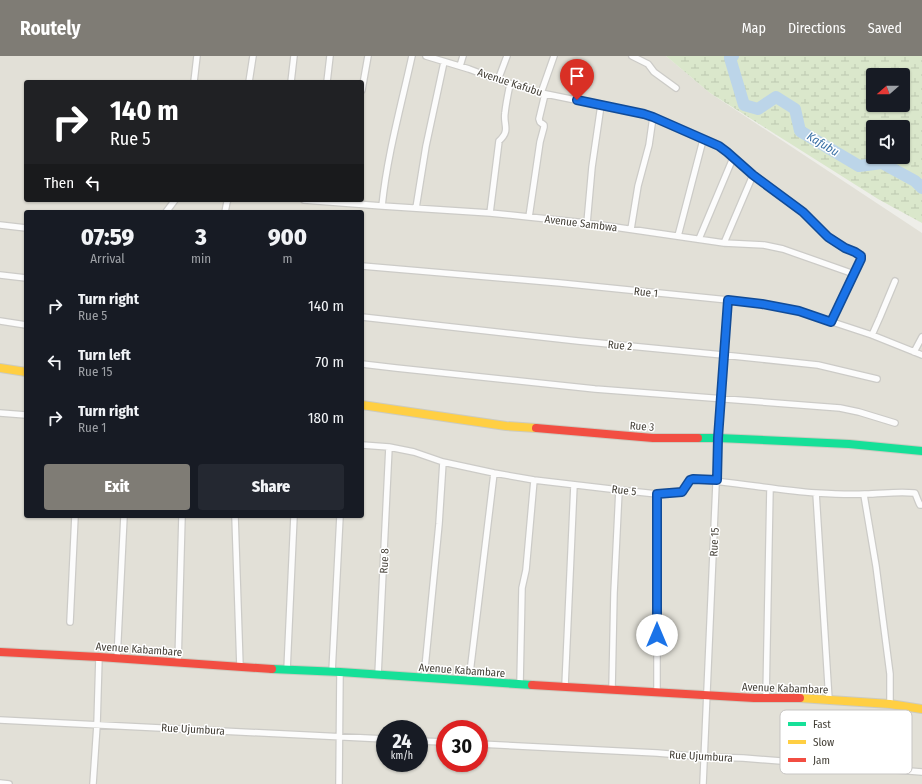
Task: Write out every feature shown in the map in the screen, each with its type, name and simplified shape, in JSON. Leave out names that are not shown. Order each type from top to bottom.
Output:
[{"type":"street","points":[[194,80],[197,56]]},
{"type":"street","points":[[249,80],[253,56]]},
{"type":"street","points":[[291,80],[294,56]]},
{"type":"street","points":[[327,80],[330,56]]},
{"type":"street","points":[[364,80],[368,56]]},
{"type":"street","points":[[382,206],[383,191],[412,56]]},
{"type":"street","name":"Avenue Kafubu","points":[[426,56],[460,66],[510,84],[543,93],[644,114],[719,146],[753,175],[803,212],[828,237],[861,256],[854,274]]},
{"type":"street","points":[[460,66],[463,56]]},
{"type":"street","points":[[498,80],[507,56]]},
{"type":"street","points":[[529,216],[540,142],[544,127],[539,119],[543,93],[554,56]]},
{"type":"street","points":[[632,56],[648,64],[654,72],[676,88]]},
{"type":"street","points":[[416,208],[426,146],[444,62]]},
{"type":"street","points":[[490,213],[500,141],[505,134],[506,125],[504,116],[510,84]]},
{"type":"street","points":[[587,223],[592,167],[601,105]]},
{"type":"street","points":[[631,229],[638,186],[649,145],[653,117]]},
{"type":"street","points":[[678,236],[703,140]]},
{"type":"street","points":[[699,239],[733,158]]},
{"type":"street","points":[[724,243],[753,175]]},
{"type":"street","name":"Avenue Sambwa","points":[[329,202],[529,216],[724,243],[764,245],[783,249],[854,274]]},
{"type":"street","points":[[0,225],[24,228]]},
{"type":"street","name":"Rue 1","points":[[364,266],[560,283],[762,304],[799,311],[872,335],[922,356]]},
{"type":"street","points":[[831,322],[854,274]]},
{"type":"street","points":[[0,275],[24,278]]},
{"type":"street","points":[[872,335],[895,281]]},
{"type":"street","name":"Rue 15","points":[[704,784],[718,438],[728,300]]},
{"type":"street","name":"Rue 2","points":[[364,317],[578,341],[818,364],[877,380]]},
{"type":"street","points":[[0,321],[24,324]]},
{"type":"street","points":[[914,352],[922,337]]},
{"type":"street","points":[[364,364],[603,390],[840,408],[895,423]]},
{"type":"street","points":[[0,368],[24,372]]},
{"type":"street","name":"Rue 3","points":[[364,405],[506,426],[653,438],[718,438],[849,444],[922,451]]},
{"type":"street","points":[[0,413],[24,415]]},
{"type":"street","name":"Rue 5","points":[[364,445],[389,447],[414,452],[442,462],[494,473],[534,480],[619,490],[657,494],[682,492],[690,480],[717,480],[816,493],[864,494],[914,492],[919,503],[922,505]]},
{"type":"street","name":"Rue 8","points":[[378,675],[389,447]]},
{"type":"street","points":[[424,678],[440,524],[442,462]]},
{"type":"street","points":[[469,681],[494,473]]},
{"type":"street","points":[[520,684],[522,588],[526,570],[534,480]]},
{"type":"street","points":[[565,686],[574,485]]},
{"type":"street","points":[[766,698],[770,488]]},
{"type":"street","points":[[612,689],[614,593],[619,490]]},
{"type":"street","points":[[816,493],[829,700]]},
{"type":"street","points":[[657,494],[658,692]]},
{"type":"street","points":[[864,494],[876,566],[890,674],[890,704]]},
{"type":"street","points":[[70,622],[75,518]]},
{"type":"street","points":[[117,659],[124,518]]},
{"type":"street","points":[[178,663],[182,518]]},
{"type":"street","points":[[235,518],[240,667]]},
{"type":"street","points":[[287,670],[294,518]]},
{"type":"street","points":[[339,784],[339,736],[336,672],[340,518]]},
{"type":"street","name":"Avenue Kabambare","points":[[0,652],[707,695],[829,700],[890,704],[922,709]]},
{"type":"street","points":[[93,784],[97,725],[99,657]]},
{"type":"street","name":"Rue Ujumbura","points":[[0,720],[376,738]]},
{"type":"street","name":"Rue Ujumbura","points":[[488,744],[780,760]]},
{"type":"street","name":"Rue Ujumbura","points":[[912,771],[922,772]]},
{"type":"street","points":[[0,783],[10,784]]},
{"type":"shaded area","points":[[0,56],[666,56],[710,93],[922,233],[922,784],[0,784]]},
{"type":"green space","points":[[666,56],[922,56],[922,223],[878,199],[710,93]]},
{"type":"waterway","name":"Kafubu","points":[[733,56],[730,58],[744,105],[758,109],[776,97],[795,109],[800,131],[859,166],[882,163],[915,181],[922,188]]},
{"type":"traffic: fast","points":[[698,438],[849,444],[922,451]]},
{"type":"traffic: fast","points":[[272,669],[532,685]]},
{"type":"traffic: slow","points":[[0,368],[24,372]]},
{"type":"traffic: slow","points":[[364,405],[506,426],[536,428]]},
{"type":"traffic: slow","points":[[800,698],[890,704],[922,709]]},
{"type":"traffic: jam","points":[[536,428],[653,438],[698,438]]},
{"type":"traffic: jam","points":[[0,652],[272,669]]},
{"type":"traffic: jam","points":[[532,685],[754,698],[800,698]]},
{"type":"route","points":[[577,100],[644,114],[719,146],[753,175],[803,212],[828,237],[845,248],[860,254],[861,256],[861,259],[831,322],[799,311],[762,304],[728,300],[723,355],[717,480],[693,479],[690,480],[682,492],[657,494],[657,635]]}]
